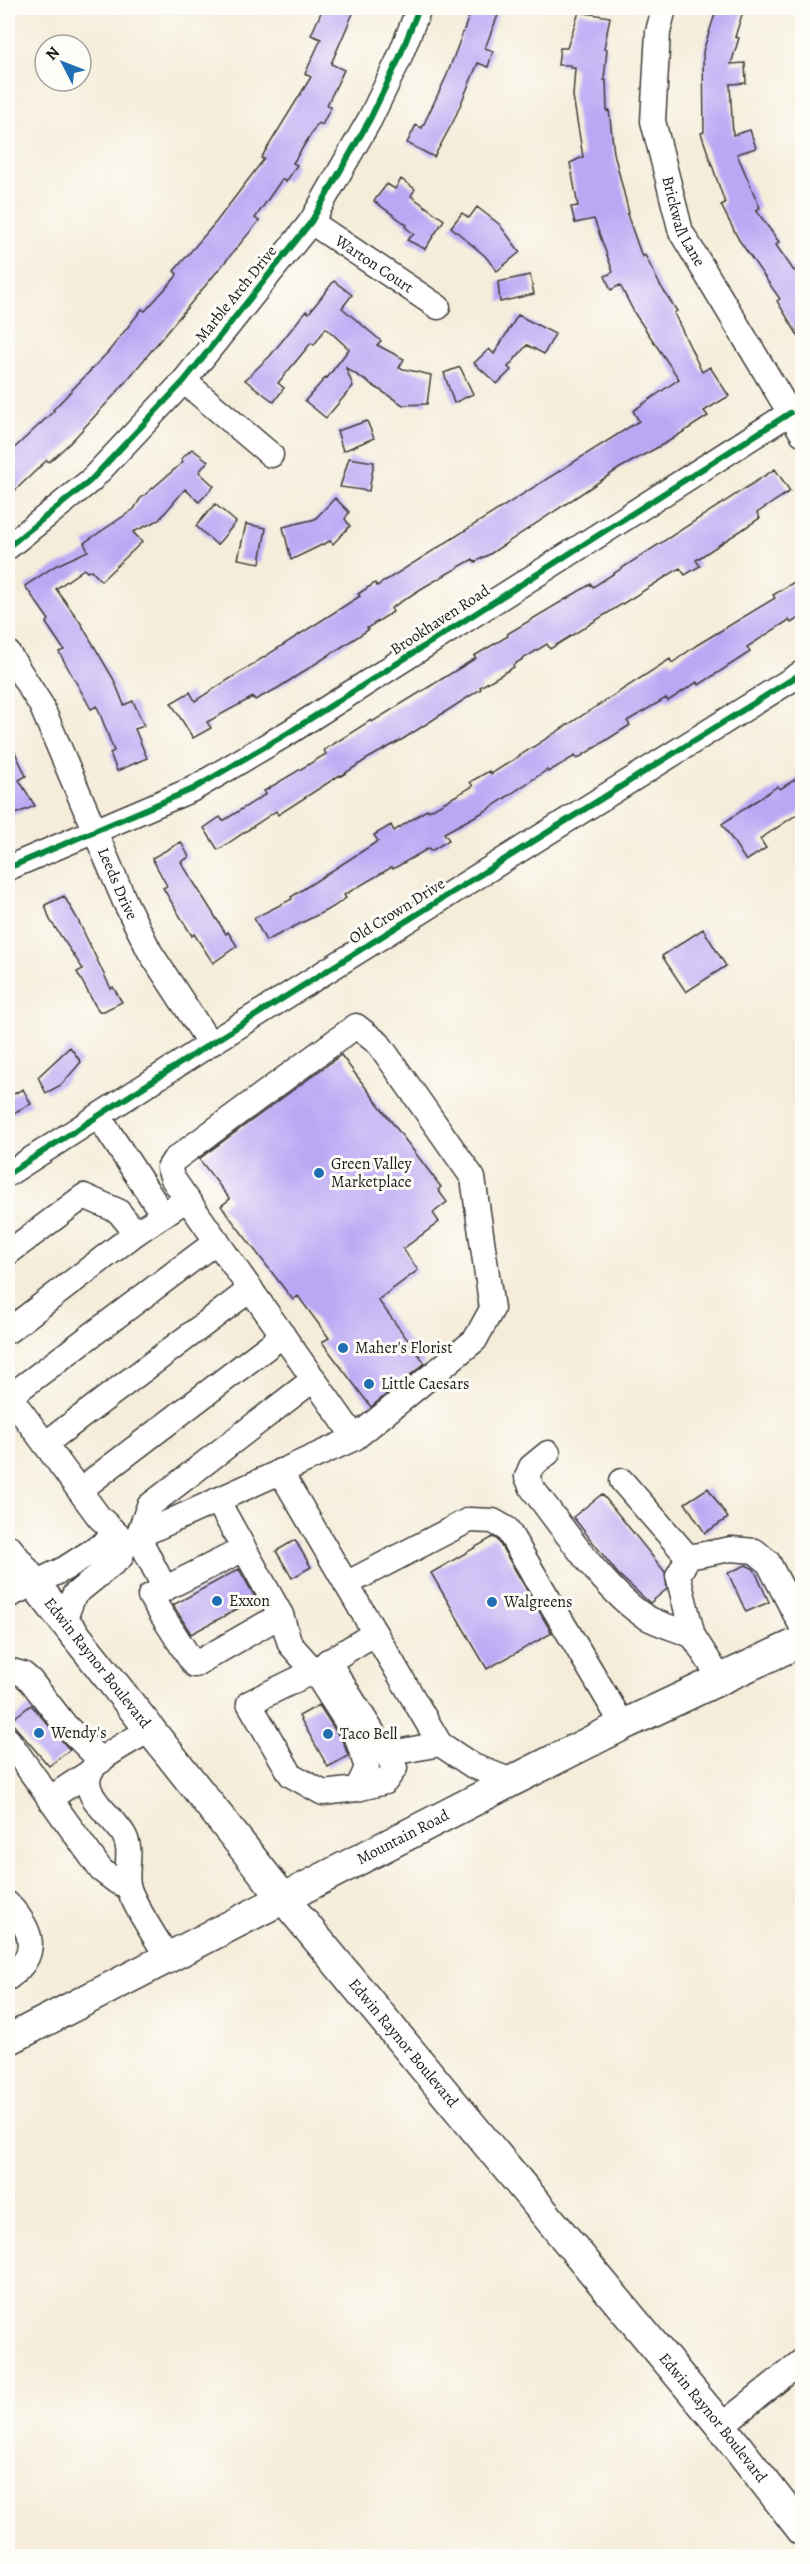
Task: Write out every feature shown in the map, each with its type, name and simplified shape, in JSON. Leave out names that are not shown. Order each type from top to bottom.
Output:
[{"type":"main road","name":"Edwin Raynor Boulevard","points":[[8,1550],[20,1589],[64,1621],[284,1899],[721,2426],[802,2530]]},
{"type":"main road","name":"Mountain Road","points":[[8,2040],[623,1725],[802,1641]]},
{"type":"street","name":"Marble Arch Drive","points":[[8,547],[90,481],[184,381],[311,222],[370,119],[398,62],[419,8]]},
{"type":"street","name":"Brickwall Lane","points":[[664,8],[658,32],[653,121],[681,232],[796,423]]},
{"type":"street","name":"Warton Court","points":[[311,222],[438,307]]},
{"type":"street","points":[[184,381],[272,455]]},
{"type":"street","name":"Brookhaven Road","points":[[8,868],[194,789],[796,423]]},
{"type":"street","name":"Leeds Drive","points":[[8,653],[41,705],[124,902],[150,952],[210,1044]]},
{"type":"street","name":"Old Crown Drive","points":[[8,1174],[210,1044],[802,673]]},
{"type":"street","points":[[20,1589],[64,1569],[111,1539],[131,1539],[355,1438],[475,1340],[492,1309],[473,1178],[379,1044],[356,1026],[174,1160],[169,1168],[173,1179],[355,1438]]},
{"type":"street","points":[[99,1117],[163,1215]]},
{"type":"street","points":[[8,1253],[84,1196],[118,1211],[136,1233]]},
{"type":"street","points":[[8,1331],[136,1233],[187,1199]]},
{"type":"street","points":[[165,1589],[131,1539],[99,1517],[8,1395],[217,1241]]},
{"type":"street","points":[[45,1444],[251,1289]]},
{"type":"street","points":[[80,1490],[283,1335]]},
{"type":"street","points":[[64,1621],[74,1595],[121,1557],[149,1506],[314,1379]]},
{"type":"street","points":[[548,1453],[531,1467],[527,1477],[532,1488],[628,1604],[648,1618],[693,1636]]},
{"type":"street","points":[[280,1472],[440,1743],[473,1766],[512,1781]]},
{"type":"street","points":[[622,1481],[688,1557]]},
{"type":"street","points":[[217,1500],[281,1615],[290,1644],[321,1666],[395,1768],[385,1782],[357,1789],[323,1792],[291,1775],[249,1703],[321,1666],[375,1633]]},
{"type":"street","points":[[346,1584],[470,1520],[493,1521],[507,1529],[623,1725]]},
{"type":"street","points":[[244,1549],[150,1596],[194,1665],[281,1615]]},
{"type":"street","points":[[688,1557],[731,1549],[755,1551],[768,1562],[802,1627]]},
{"type":"street","points":[[688,1557],[678,1576],[693,1636],[721,1680]]},
{"type":"street","points":[[321,1666],[357,1738],[367,1768],[357,1789]]},
{"type":"street","points":[[8,1672],[23,1674],[31,1681],[95,1766]]},
{"type":"street","points":[[49,1798],[150,1730]]},
{"type":"street","points":[[8,1740],[101,1870],[117,1882],[128,1886]]},
{"type":"street","points":[[386,1754],[440,1743]]},
{"type":"street","points":[[95,1766],[88,1785],[93,1797],[126,1840],[129,1849],[128,1886],[168,1958]]},
{"type":"street","points":[[8,1904],[22,1919],[30,1936],[29,1954],[15,1973],[8,1978]]},
{"type":"street","points":[[721,2426],[802,2361]]},
{"type":"building","points":[[323,8],[346,8],[354,11],[331,64],[344,70],[327,105],[331,107],[322,125],[318,123],[293,163],[297,165],[286,182],[282,179],[255,218],[259,221],[118,391],[70,443],[49,462],[47,460],[8,497],[8,454],[54,411],[109,351],[142,309],[145,311],[175,278],[177,274],[174,271],[216,222],[264,159],[261,158],[311,77],[305,74],[321,39],[311,35]]},
{"type":"building","points":[[472,8],[496,8],[494,13],[498,15],[485,48],[493,51],[488,67],[478,63],[454,120],[434,157],[407,143],[416,125],[422,128],[447,75]]},
{"type":"building","points":[[717,8],[744,8],[735,37],[739,38],[731,64],[745,63],[746,83],[730,84],[733,135],[750,130],[756,148],[737,154],[760,208],[756,210],[779,242],[776,245],[794,271],[802,266],[802,342],[777,301],[780,299],[739,240],[721,205],[725,203],[701,133],[704,132],[703,51]]},
{"type":"building","points":[[579,12],[610,17],[604,49],[607,49],[604,80],[606,80],[607,111],[609,110],[614,153],[629,213],[627,214],[642,257],[645,255],[660,285],[677,311],[674,313],[702,372],[710,367],[729,396],[704,411],[708,416],[620,468],[490,554],[475,562],[473,559],[391,608],[393,612],[367,628],[368,630],[278,688],[255,700],[253,697],[207,722],[211,728],[193,738],[171,703],[190,692],[195,701],[360,596],[358,594],[375,583],[377,586],[639,421],[633,411],[679,379],[635,314],[620,285],[611,290],[605,276],[613,272],[594,219],[575,223],[571,207],[578,206],[570,163],[583,157],[573,96],[575,68],[570,68],[571,65],[558,65],[560,48],[567,48]]},
{"type":"building","points":[[401,179],[415,189],[411,196],[444,220],[425,249],[407,240],[414,234],[405,227],[407,225],[374,201],[387,184],[395,189]]},
{"type":"building","points":[[477,207],[499,224],[520,252],[497,271],[485,256],[451,227],[462,213],[469,218]]},
{"type":"building","points":[[530,275],[534,294],[500,302],[498,282]]},
{"type":"building","points":[[334,281],[352,295],[342,308],[381,341],[377,345],[404,359],[399,368],[431,375],[427,404],[403,405],[346,368],[353,386],[326,418],[305,401],[327,378],[349,349],[326,328],[314,345],[311,343],[278,383],[284,388],[274,402],[245,380],[270,356],[306,311],[309,313]]},
{"type":"building","points":[[518,315],[555,334],[544,354],[527,345],[508,367],[511,370],[497,384],[474,363],[489,349],[494,354]]},
{"type":"building","points":[[460,367],[473,394],[454,403],[444,373]]},
{"type":"building","points":[[367,421],[374,438],[343,451],[337,431]]},
{"type":"building","points":[[192,449],[208,461],[199,472],[214,486],[199,502],[185,489],[159,520],[133,532],[142,542],[101,581],[91,570],[87,572],[84,569],[56,589],[80,622],[114,680],[124,705],[133,701],[144,726],[135,729],[147,758],[117,771],[110,753],[114,751],[97,706],[91,709],[59,652],[64,650],[46,623],[49,620],[25,586],[55,566],[88,551],[84,543],[134,509],[140,499],[183,462],[181,459]]},
{"type":"building","points":[[349,458],[374,462],[369,491],[340,487]]},
{"type":"building","points":[[775,469],[790,491],[757,513],[760,518],[696,560],[700,566],[685,575],[680,568],[550,649],[547,644],[403,739],[340,775],[278,815],[276,811],[218,850],[204,828],[220,817],[223,821],[266,794],[264,791],[326,754],[324,750],[371,720],[372,722],[476,658],[474,656],[508,636],[507,634],[591,584],[593,587]]},
{"type":"building","points":[[335,498],[349,512],[345,519],[350,526],[333,544],[330,541],[291,560],[283,527],[315,519]]},
{"type":"building","points":[[215,504],[236,522],[217,545],[196,526]]},
{"type":"building","points":[[246,524],[266,528],[260,563],[238,559]]},
{"type":"building","points":[[802,577],[802,616],[791,623],[789,620],[747,647],[750,652],[699,685],[697,682],[668,701],[666,698],[627,721],[630,725],[577,759],[575,756],[548,772],[547,770],[487,810],[444,833],[449,840],[431,851],[429,848],[393,869],[392,867],[344,895],[346,898],[333,907],[266,941],[254,918],[292,899],[291,897],[378,841],[374,835],[391,825],[394,831],[428,809],[429,811],[473,786],[470,782],[489,771],[491,774],[670,659],[672,663],[697,645],[775,598],[773,595]]},
{"type":"building","points":[[8,737],[26,776],[19,780],[35,806],[8,817]]},
{"type":"building","points":[[802,775],[802,811],[760,839],[766,848],[746,861],[722,824],[778,786],[780,789]]},
{"type":"building","points":[[181,842],[189,857],[181,862],[226,934],[228,932],[237,946],[213,963],[194,934],[192,936],[163,888],[167,886],[152,858]]},
{"type":"building","points":[[64,896],[111,989],[113,987],[122,1002],[104,1011],[99,1011],[95,1005],[77,972],[83,969],[50,920],[45,905]]},
{"type":"building","points":[[703,929],[726,966],[686,992],[662,956]]},
{"type":"building","points":[[70,1047],[81,1062],[61,1085],[46,1093],[38,1077]]},
{"type":"building","name":"Green Valley Marketplace","points":[[341,1055],[441,1187],[438,1190],[447,1202],[433,1213],[439,1222],[403,1249],[418,1270],[378,1300],[425,1363],[371,1407],[322,1342],[329,1338],[298,1296],[293,1300],[221,1206],[230,1199],[199,1159]]},
{"type":"building","points":[[23,1089],[31,1104],[12,1114],[8,1105],[8,1097]]},
{"type":"building","points":[[708,1488],[728,1518],[705,1533],[685,1503]]},
{"type":"building","points":[[602,1494],[665,1572],[667,1589],[650,1603],[618,1574],[573,1517]]},
{"type":"building","name":"Walgreens","points":[[493,1537],[497,1539],[552,1633],[487,1669],[431,1573]]},
{"type":"building","points":[[295,1540],[311,1567],[292,1578],[276,1551]]},
{"type":"building","points":[[746,1565],[754,1569],[769,1602],[746,1612],[728,1573]]},
{"type":"building","name":"Exxon","points":[[239,1569],[256,1599],[191,1634],[173,1605]]},
{"type":"building","name":"Wendy's","points":[[31,1705],[70,1750],[49,1766],[10,1721]]},
{"type":"building","name":"Taco Bell","points":[[319,1705],[344,1744],[348,1756],[328,1767],[299,1716]]},
{"type":"cycle path","points":[[8,547],[90,481],[184,381],[311,222],[370,119],[398,61],[419,8]]},
{"type":"cycle path","points":[[8,868],[193,789],[288,733],[790,413]]},
{"type":"cycle path","points":[[8,1174],[210,1044],[802,673]]},
{"type":"place","name":"Green Valley Marketplace","points":[[319,1173]]},
{"type":"place","name":"Maher's Florist","points":[[343,1348]]},
{"type":"place","name":"Little Caesars","points":[[369,1384]]},
{"type":"place","name":"Exxon","points":[[217,1601]]},
{"type":"place","name":"Walgreens","points":[[492,1602]]},
{"type":"place","name":"Wendy's","points":[[39,1733]]},
{"type":"place","name":"Taco Bell","points":[[328,1734]]}]
